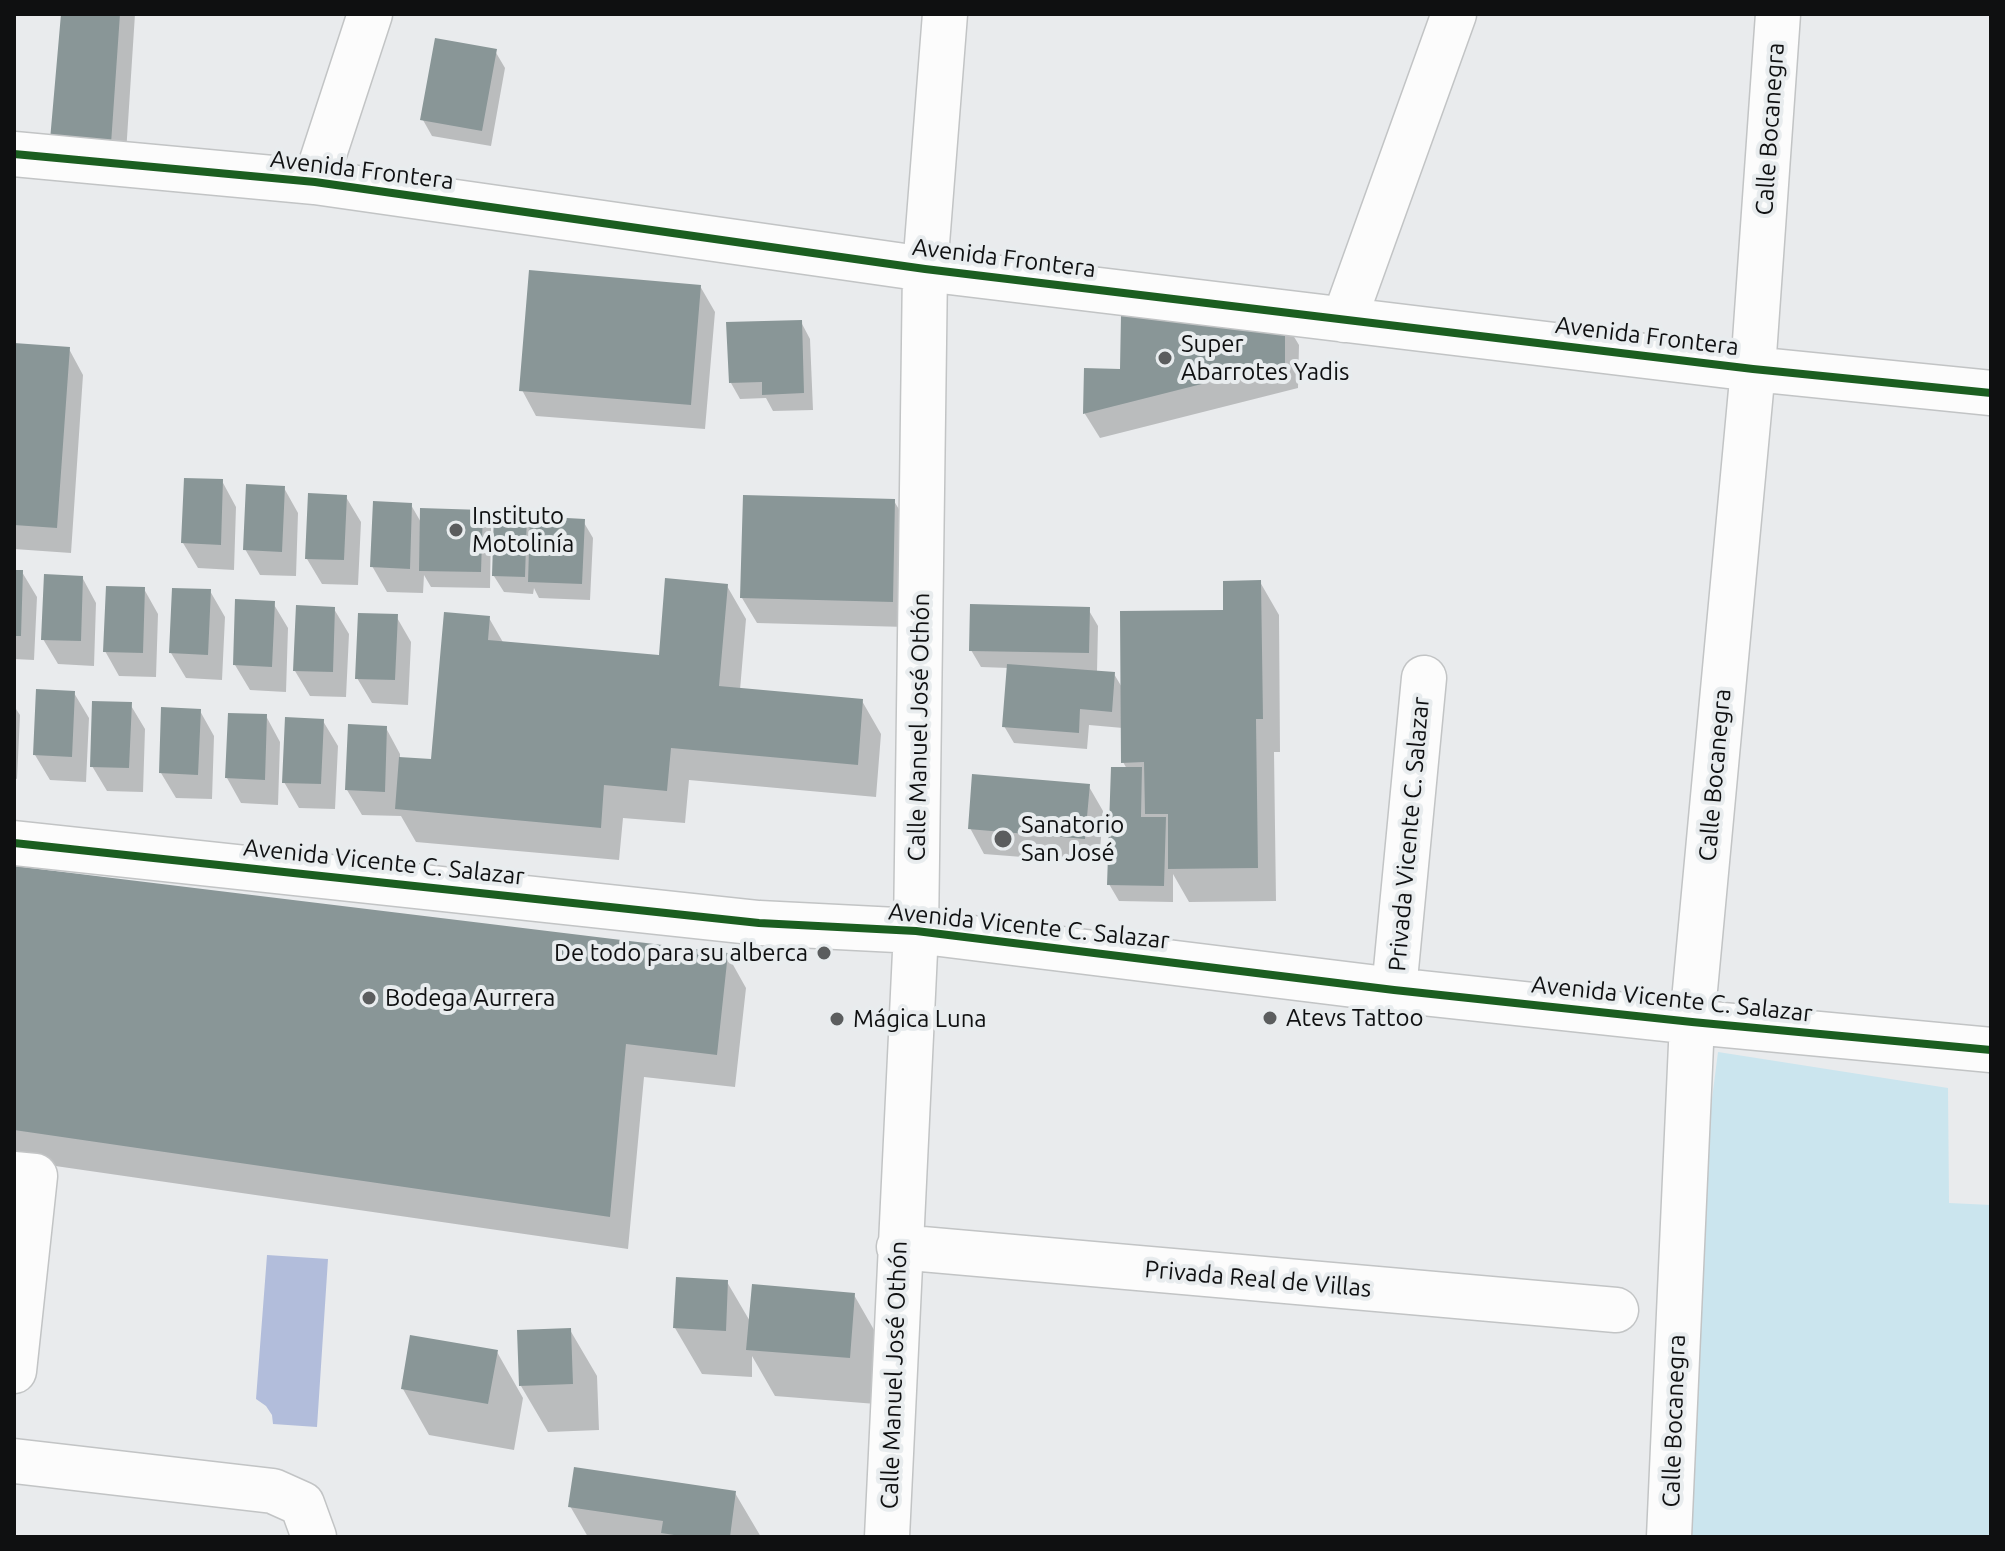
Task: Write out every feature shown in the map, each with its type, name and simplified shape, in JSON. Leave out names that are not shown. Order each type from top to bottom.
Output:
[{"type":"street","points":[[315,182],[370,14]]},
{"type":"street","name":"Calle Manuel José Othón","points":[[887,1537],[916,931],[925,269],[945,14]]},
{"type":"street","points":[[1344,320],[1454,14]]},
{"type":"street","name":"Calle Bocanegra","points":[[1669,1537],[1692,1022],[1753,369],[1778,14]]},
{"type":"street","name":"Avenida Frontera","points":[[14,154],[315,182],[925,269],[1753,369],[1991,393]]},
{"type":"street","name":"Privada Vicente C. Salazar","points":[[1394,990],[1424,678]]},
{"type":"street","name":"Avenida Vicente C. Salazar","points":[[14,843],[759,923],[916,931],[1394,990],[1991,1050]]},
{"type":"street","points":[[14,1174],[35,1176],[14,1371]]},
{"type":"street","name":"Privada Real de Villas","points":[[899,1247],[1616,1310]]},
{"type":"street","points":[[14,1461],[273,1491],[302,1504],[314,1537]]},
{"type":"shaded area","points":[[1718,1052],[1948,1088],[1949,1203],[1991,1205],[1991,1537],[1685,1537],[1701,1185]]},
{"type":"shaded area","points":[[267,1255],[328,1259],[317,1427],[273,1424],[266,1406],[256,1399]]},
{"type":"building","points":[[61,14],[120,14],[111,144],[50,140]]},
{"type":"building","points":[[435,38],[497,49],[482,131],[420,120]]},
{"type":"building","points":[[529,270],[701,285],[691,405],[519,391]]},
{"type":"building","points":[[1121,315],[1285,318],[1285,363],[1083,414],[1084,368],[1120,369]]},
{"type":"building","points":[[802,320],[804,393],[762,395],[762,382],[729,383],[726,322]]},
{"type":"building","points":[[14,343],[70,347],[57,528],[14,525]]},
{"type":"building","points":[[184,478],[223,479],[221,545],[181,543]]},
{"type":"building","points":[[246,484],[285,486],[282,552],[243,550]]},
{"type":"building","points":[[308,493],[347,495],[344,560],[305,559]]},
{"type":"building","points":[[743,495],[895,499],[893,602],[740,598]]},
{"type":"building","points":[[373,501],[412,503],[410,569],[370,567]]},
{"type":"building","points":[[420,508],[483,510],[481,572],[419,571]]},
{"type":"building","points":[[494,513],[527,514],[525,577],[492,576]]},
{"type":"building","points":[[530,516],[585,519],[582,584],[528,582]]},
{"type":"building","points":[[14,570],[23,570],[21,636],[14,636]]},
{"type":"building","points":[[44,574],[83,576],[81,641],[41,640]]},
{"type":"building","points":[[665,578],[728,584],[719,686],[863,699],[858,765],[671,748],[667,791],[604,785],[601,828],[395,809],[399,757],[431,759],[444,612],[490,616],[488,640],[659,655]]},
{"type":"building","points":[[1261,580],[1263,719],[1256,719],[1258,868],[1168,869],[1168,814],[1145,814],[1144,762],[1121,763],[1120,611],[1223,610],[1223,581]]},
{"type":"building","points":[[106,586],[145,587],[143,653],[103,652]]},
{"type":"building","points":[[172,588],[211,589],[208,655],[169,653]]},
{"type":"building","points":[[235,599],[275,601],[272,667],[233,665]]},
{"type":"building","points":[[970,604],[1090,607],[1089,653],[969,651]]},
{"type":"building","points":[[296,605],[335,607],[333,672],[293,671]]},
{"type":"building","points":[[358,613],[398,614],[395,680],[355,679]]},
{"type":"building","points":[[1007,664],[1115,672],[1112,712],[1080,709],[1079,733],[1002,727]]},
{"type":"building","points":[[36,689],[75,691],[72,757],[33,755]]},
{"type":"building","points":[[92,701],[132,702],[129,768],[90,767]]},
{"type":"building","points":[[161,707],[201,709],[198,775],[159,773]]},
{"type":"building","points":[[228,713],[267,714],[265,780],[225,778]]},
{"type":"building","points":[[285,717],[324,719],[321,784],[282,783]]},
{"type":"building","points":[[348,724],[387,726],[385,792],[345,790]]},
{"type":"building","points":[[1111,767],[1142,767],[1141,817],[1166,817],[1164,886],[1107,885]]},
{"type":"building","points":[[972,774],[1090,784],[1085,839],[968,829]]},
{"type":"building","name":"Bodega Aurrera","points":[[14,866],[728,953],[717,1055],[626,1044],[610,1217],[14,1130]]},
{"type":"building","points":[[676,1277],[728,1280],[726,1331],[673,1328]]},
{"type":"building","points":[[752,1284],[855,1293],[850,1358],[746,1350]]},
{"type":"building","points":[[571,1328],[573,1384],[519,1386],[517,1330]]},
{"type":"building","points":[[410,1335],[498,1350],[488,1404],[401,1389]]},
{"type":"building","points":[[574,1467],[736,1491],[730,1537],[687,1537],[661,1533],[663,1521],[568,1507]]},
{"type":"cycle path","points":[[14,154],[315,182],[925,269],[1753,369],[1991,393]]},
{"type":"cycle path","points":[[14,843],[759,923],[916,931],[1394,990],[1991,1050]]},
{"type":"place","name":"Super Abarrotes Yadis","points":[[1165,358]]},
{"type":"place","name":"Instituto Motolinía","points":[[456,530]]},
{"type":"place","name":"Sanatorio San José","points":[[1003,839]]},
{"type":"place","name":"De todo para su alberca","points":[[824,953]]},
{"type":"place","name":"Bodega Aurrera","points":[[369,998]]},
{"type":"place","name":"Atevs Tattoo","points":[[1270,1018]]},
{"type":"place","name":"Mágica Luna","points":[[837,1019]]}]
